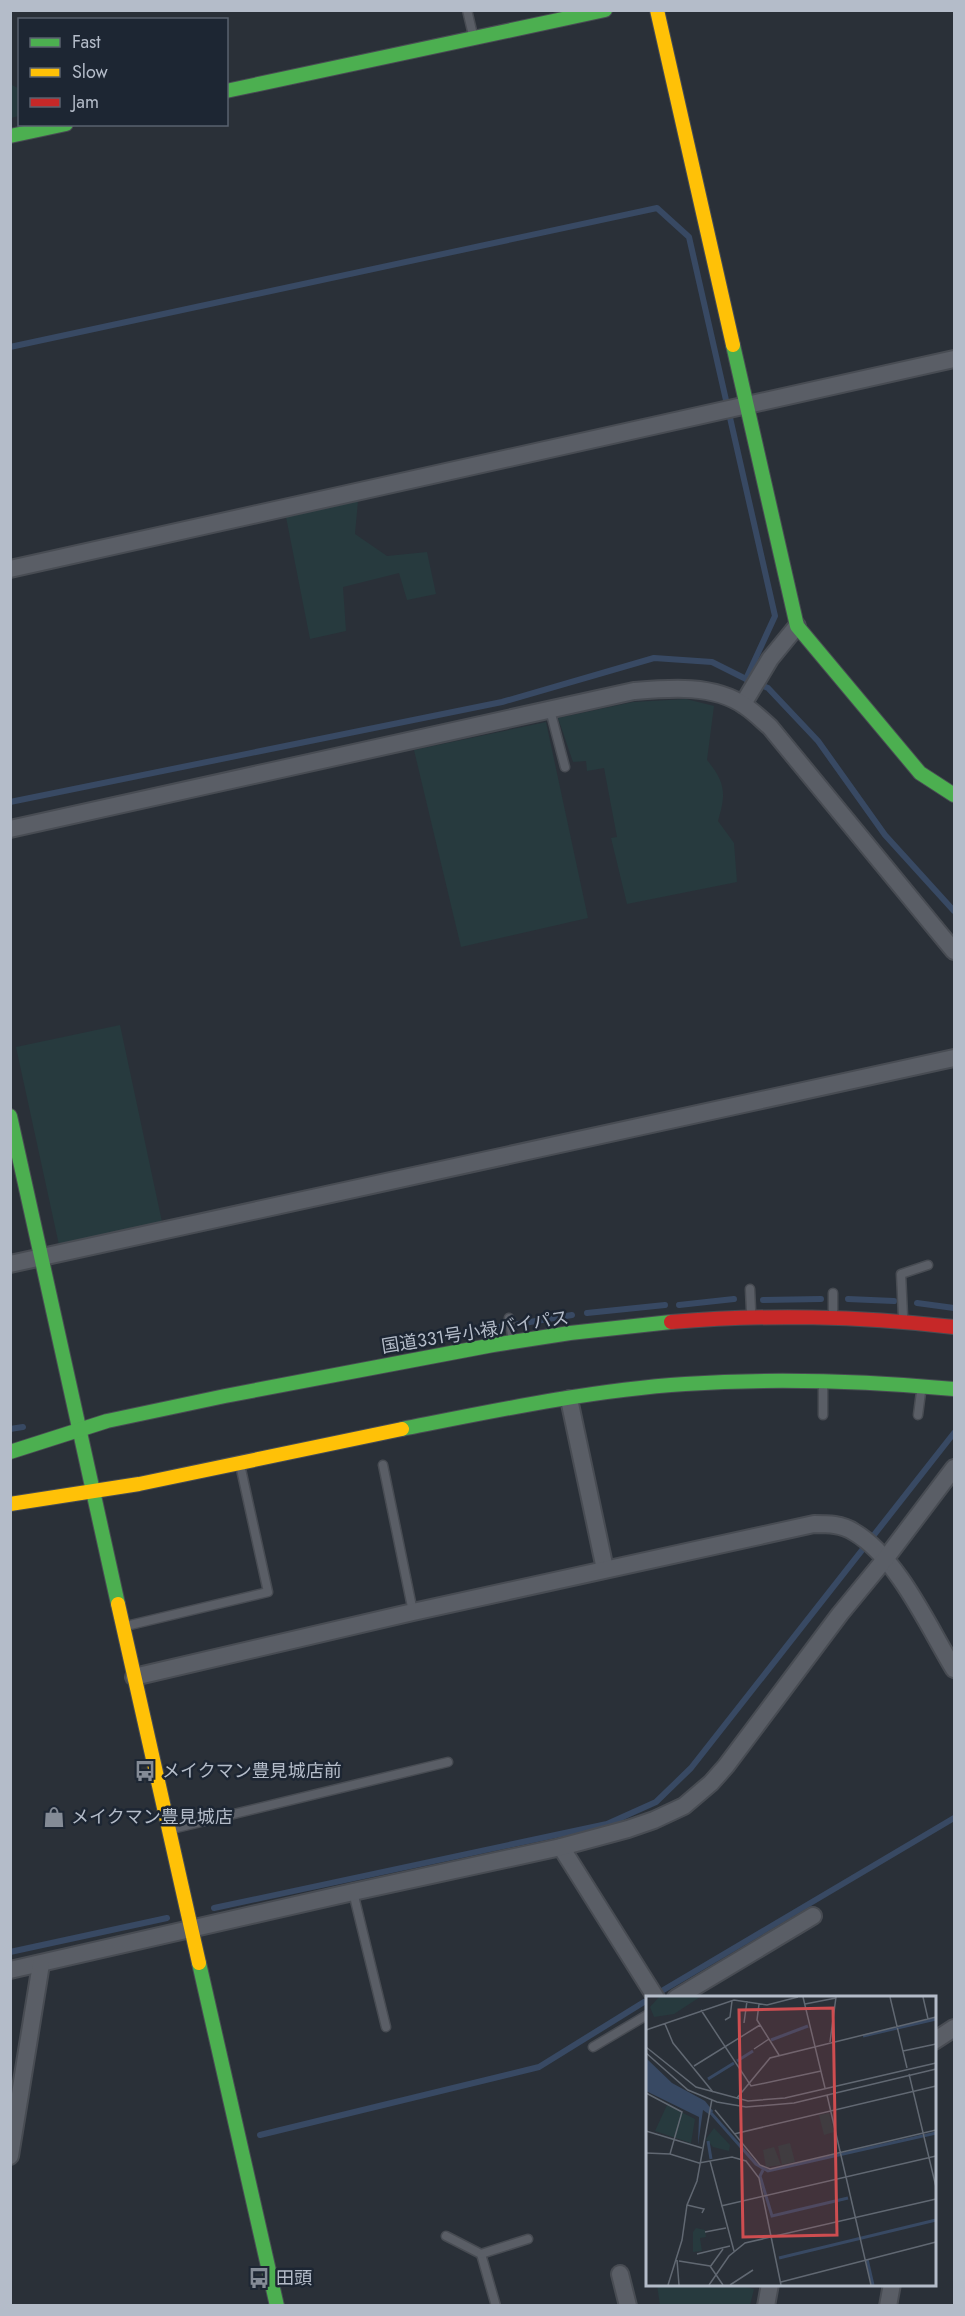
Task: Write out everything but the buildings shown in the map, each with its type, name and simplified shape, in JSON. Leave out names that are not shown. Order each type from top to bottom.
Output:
[{"type":"main road","points":[[228,91],[604,10]]},
{"type":"main road","points":[[657,10],[797,626],[920,773],[954,795]]},
{"type":"main road","points":[[10,136],[57,126]]},
{"type":"main road","points":[[10,1116],[168,1830],[277,2306]]},
{"type":"main road","name":"国道331号小禄バイパス","points":[[10,1452],[79,1429],[130,1417],[514,1341],[653,1325],[752,1317],[833,1316],[904,1319],[954,1327]]},
{"type":"main road","points":[[10,1504],[139,1484],[363,1437],[569,1399],[684,1384],[823,1381],[954,1389]]},
{"type":"street","points":[[10,569],[954,359]]},
{"type":"street","points":[[743,705],[770,659],[797,626]]},
{"type":"street","points":[[10,829],[634,691],[676,687],[710,692],[743,705],[770,727],[954,951]]},
{"type":"street","points":[[10,1264],[954,1058]]},
{"type":"street","points":[[569,1399],[605,1569]]},
{"type":"street","points":[[10,1971],[192,1928],[561,1847],[654,1820],[684,1806],[711,1783],[884,1555],[954,1468]]},
{"type":"street","points":[[134,1677],[413,1612],[814,1524],[835,1525],[853,1531],[884,1555],[954,1669]]},
{"type":"street","points":[[561,1847],[656,1996]]},
{"type":"street","points":[[679,1996],[813,1916]]},
{"type":"street","points":[[10,2156],[42,1964]]},
{"type":"street","points":[[935,2040],[954,2028]]},
{"type":"street","points":[[620,2274],[628,2306]]},
{"type":"street","points":[[766,2306],[770,2286]]},
{"type":"street","points":[[888,2306],[892,2286]]},
{"type":"lane","points":[[467,10],[473,38]]},
{"type":"lane","points":[[550,710],[565,767]]},
{"type":"lane","points":[[904,1319],[901,1274],[928,1264]]},
{"type":"lane","points":[[750,1289],[752,1317]]},
{"type":"lane","points":[[832,1293],[833,1316]]},
{"type":"lane","points":[[509,1318],[514,1341]]},
{"type":"lane","points":[[823,1381],[823,1414]]},
{"type":"lane","points":[[918,1415],[922,1386]]},
{"type":"lane","points":[[123,1627],[268,1592],[239,1464]]},
{"type":"lane","points":[[383,1465],[413,1612]]},
{"type":"lane","points":[[168,1830],[448,1762]]},
{"type":"lane","points":[[353,1892],[386,2027]]},
{"type":"lane","points":[[593,2047],[646,2016]]},
{"type":"lane","points":[[446,2236],[481,2254],[528,2239]]},
{"type":"lane","points":[[481,2254],[496,2306]]},
{"type":"green space","points":[[10,84],[18,88],[18,116],[11,118]]},
{"type":"green space","points":[[358,501],[355,534],[387,556],[427,552],[436,594],[407,600],[399,573],[343,587],[346,631],[310,639],[286,517]]},
{"type":"green space","points":[[686,699],[714,706],[707,760],[718,775],[723,789],[718,821],[734,843],[737,882],[627,904],[611,838],[617,837],[604,768],[587,771],[586,761],[573,762],[558,718],[633,702]]},
{"type":"green space","points":[[546,722],[588,918],[461,947],[414,750]]},
{"type":"green space","points":[[120,1025],[162,1222],[59,1245],[16,1047]]},
{"type":"green space","points":[[657,2286],[743,2286],[754,2289],[750,2305],[660,2305]]},
{"type":"waterway","points":[[10,347],[657,208],[689,237],[775,616],[746,679]]},
{"type":"waterway","points":[[10,802],[502,702],[654,658],[712,662],[748,680]]},
{"type":"waterway","points":[[758,684],[768,688],[818,741],[885,835],[954,911]]},
{"type":"waterway","points":[[679,1305],[734,1299]]},
{"type":"waterway","points":[[763,1300],[821,1299]]},
{"type":"waterway","points":[[848,1299],[894,1301]]},
{"type":"waterway","points":[[917,1303],[954,1308]]},
{"type":"waterway","points":[[587,1313],[665,1305]]},
{"type":"waterway","points":[[518,1324],[572,1315]]},
{"type":"waterway","points":[[474,1332],[504,1326]]},
{"type":"waterway","points":[[10,1429],[23,1427]]},
{"type":"waterway","points":[[214,1908],[607,1824],[656,1802],[691,1768],[954,1433]]},
{"type":"waterway","points":[[660,1992],[954,1818]]},
{"type":"waterway","points":[[10,1952],[167,1918]]},
{"type":"waterway","points":[[260,2135],[539,2067],[644,2002]]},
{"type":"traffic: fast","points":[[228,91],[605,10]]},
{"type":"traffic: fast","points":[[10,136],[57,126]]},
{"type":"traffic: fast","points":[[733,345],[797,626],[920,773],[954,795]]},
{"type":"traffic: fast","points":[[10,1116],[118,1604]]},
{"type":"traffic: fast","points":[[10,1452],[107,1421],[225,1396],[493,1345],[570,1333],[671,1322]]},
{"type":"traffic: fast","points":[[402,1429],[579,1396],[685,1384],[820,1381],[954,1389]]},
{"type":"traffic: fast","points":[[199,1963],[277,2306]]},
{"type":"traffic: slow","points":[[657,10],[733,345]]},
{"type":"traffic: slow","points":[[10,1504],[139,1484],[402,1429]]},
{"type":"traffic: slow","points":[[118,1604],[199,1963]]},
{"type":"traffic: jam","points":[[671,1322],[812,1317],[882,1320],[954,1327]]},
{"type":"place","name":"メイクマン豊見城店前","points":[[145,1771]]},
{"type":"place","name":"メイクマン豊見城店","points":[[54,1817]]},
{"type":"place","name":"田頭","points":[[259,2278]]}]
